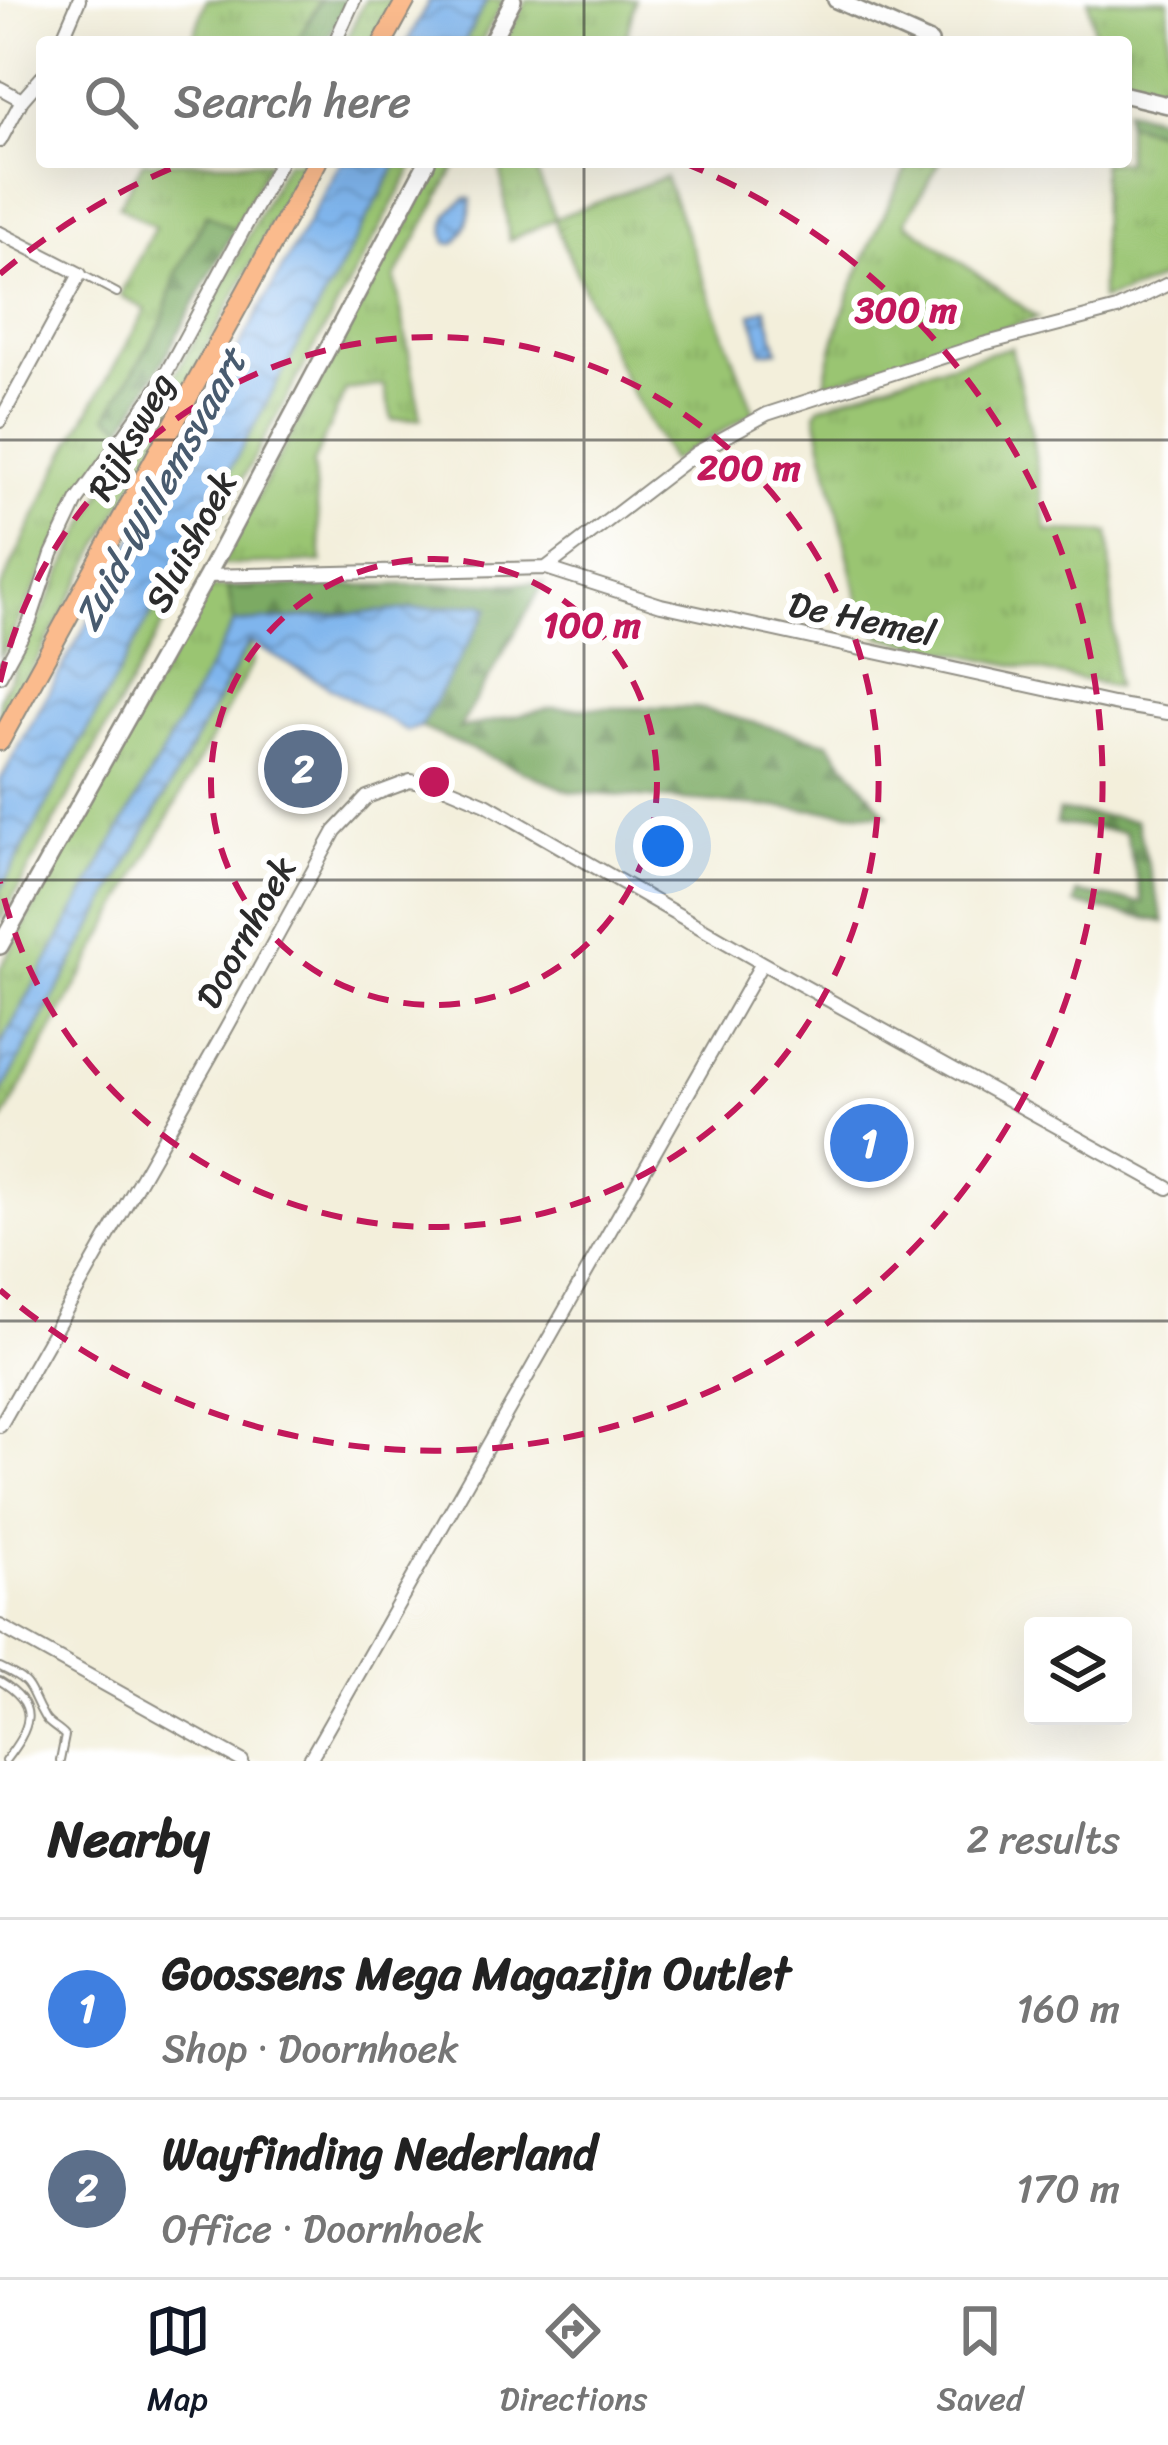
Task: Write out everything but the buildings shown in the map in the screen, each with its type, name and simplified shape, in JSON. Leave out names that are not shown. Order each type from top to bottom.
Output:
[{"type":"main road","points":[[386,36],[406,0]]},
{"type":"main road","name":"Rijksweg","points":[[0,741],[314,168]]},
{"type":"street","points":[[64,36],[79,0]]},
{"type":"street","points":[[337,36],[354,0]]},
{"type":"street","points":[[494,36],[513,0]]},
{"type":"street","points":[[836,0],[917,36]]},
{"type":"street","points":[[0,141],[36,84]]},
{"type":"street","points":[[0,88],[22,100]]},
{"type":"street","points":[[1132,96],[1168,105]]},
{"type":"street","name":"Rijksweg","points":[[0,676],[30,621],[52,554],[77,501],[158,388],[277,168]]},
{"type":"street","name":"Sluishoek","points":[[0,946],[206,576],[424,168]]},
{"type":"street","points":[[0,233],[80,274],[0,421]]},
{"type":"street","points":[[206,576],[546,568],[696,453],[767,414],[982,344],[1117,309],[1168,284]]},
{"type":"street","name":"De Hemel","points":[[546,568],[661,605],[1168,713]]},
{"type":"street","name":"Doornhoek","points":[[0,1426],[334,831],[367,797],[410,781],[446,787],[486,804],[1168,1188]]},
{"type":"street","points":[[309,1761],[762,963]]},
{"type":"street","points":[[2,1631],[242,1761]]},
{"type":"lane","points":[[80,274],[117,293]]},
{"type":"lane","points":[[0,1667],[26,1682],[45,1721],[65,1736],[60,1761]]},
{"type":"lane","points":[[0,1681],[19,1692],[28,1717],[25,1732],[5,1761]]},
{"type":"green space","points":[[206,0],[320,0],[301,36],[194,36]]},
{"type":"green space","points":[[320,0],[348,0],[330,36],[301,36]]},
{"type":"green space","points":[[365,0],[394,0],[374,36],[348,36]]},
{"type":"green space","points":[[487,0],[504,0],[484,36],[467,36]]},
{"type":"green space","points":[[527,0],[635,0],[626,36],[507,36]]},
{"type":"green space","points":[[1088,0],[1168,0],[1168,94],[1132,85],[1132,36],[1095,36]]},
{"type":"green space","points":[[1132,111],[1168,120],[1168,134],[1132,125]]},
{"type":"green space","points":[[1132,125],[1168,134],[1168,275],[1101,300],[1102,168],[1132,168]]},
{"type":"green space","points":[[140,168],[266,168],[234,230],[206,215],[175,276],[162,323],[108,415],[124,426],[63,532],[0,659],[0,590],[67,450],[146,310],[120,295],[155,227],[119,206]]},
{"type":"green space","points":[[283,168],[302,168],[0,728],[0,698],[78,540],[203,324]]},
{"type":"green space","points":[[395,168],[413,168],[0,922],[0,890]]},
{"type":"green space","points":[[436,168],[455,168],[395,278],[421,418],[392,420],[384,385],[346,390],[313,463],[322,562],[220,565]]},
{"type":"green space","points":[[501,168],[542,168],[536,171],[556,218],[665,177],[754,412],[671,461],[626,382],[555,219],[509,240]]},
{"type":"green space","points":[[906,168],[936,168],[905,222],[1038,318],[825,384],[848,298]]},
{"type":"green space","points":[[207,214],[234,230],[124,426],[108,416],[162,323],[175,276]]},
{"type":"green space","points":[[1011,347],[1047,531],[1109,533],[1116,687],[882,637],[866,625],[862,615],[821,439],[819,407]]},
{"type":"green space","points":[[544,583],[459,729],[551,708],[698,708],[828,742],[887,815],[571,792],[420,727],[488,607],[234,623],[228,587]]},
{"type":"green space","points":[[228,587],[234,623],[0,1047],[0,969],[208,589]]},
{"type":"green space","points":[[250,641],[253,662],[0,1126],[0,1095]]},
{"type":"green space","points":[[1059,811],[1136,820],[1164,922],[1075,904],[1077,893],[1143,903],[1125,832],[1056,824]]},
{"type":"water","points":[[430,0],[487,0],[467,36],[410,36]]},
{"type":"water","points":[[338,168],[395,168],[0,890],[0,781]]},
{"type":"water","points":[[466,198],[471,205],[464,230],[454,244],[447,243],[448,217]]},
{"type":"water","points":[[766,308],[778,350],[762,352],[752,314]]},
{"type":"water","points":[[481,604],[489,608],[420,727],[407,731],[249,642],[0,1095],[0,1047],[234,623]]},
{"type":"place","name":"Wayfinding Nederland","points":[[303,769]]},
{"type":"place","name":"Goossens Mega Magazijn Outlet","points":[[869,1143]]},
{"type":"water label","name":"Zuid-Willemsvaart","points":[[159,489]]}]
